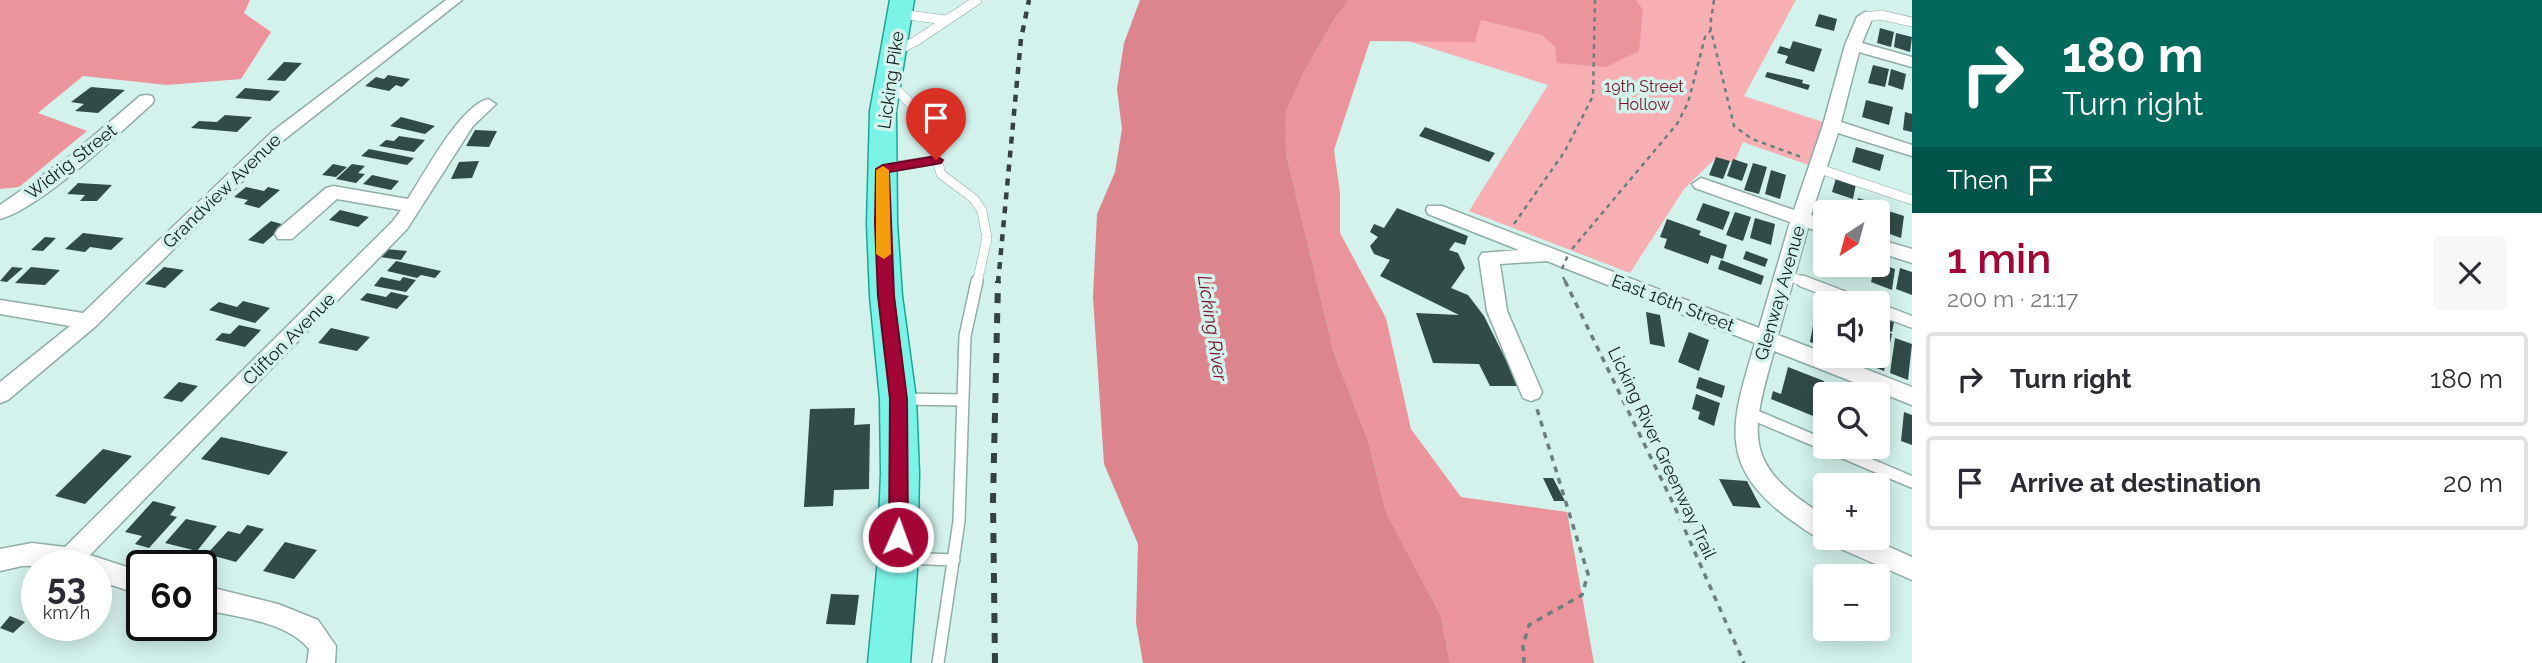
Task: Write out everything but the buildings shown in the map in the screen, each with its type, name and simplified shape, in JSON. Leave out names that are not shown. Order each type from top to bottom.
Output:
[{"type":"main road","name":"Licking Pike","points":[[889,663],[900,473],[898,399],[886,296],[882,223],[883,111],[901,7]]},
{"type":"street","name":"Grandview Avenue","points":[[0,394],[89,321],[264,147],[455,0]]},
{"type":"street","name":"Glenway Avenue","points":[[1813,521],[1770,488],[1749,454],[1745,430],[1747,412],[1801,218],[1832,125],[1853,45],[1865,16]]},
{"type":"street","points":[[1853,45],[1912,62]]},
{"type":"street","name":"Widrig Street","points":[[0,219],[4,214],[0,212],[28,197],[89,150],[146,100]]},
{"type":"street","name":"Clifton Avenue","points":[[89,550],[400,225],[467,123],[488,104]]},
{"type":"street","points":[[1832,125],[1912,150]]},
{"type":"street","points":[[1701,184],[1813,222]]},
{"type":"street","points":[[285,234],[333,192],[415,205]]},
{"type":"street","name":"East 16th Street","points":[[1435,210],[1912,396]]},
{"type":"street","points":[[1890,249],[1912,256]]},
{"type":"street","points":[[1531,392],[1497,311],[1489,258],[1560,260]]},
{"type":"street","points":[[0,307],[89,321]]},
{"type":"street","points":[[1870,550],[1912,569]]},
{"type":"street","points":[[0,560],[21,557]]},
{"type":"street","points":[[217,601],[278,616],[309,629],[323,646],[321,663]]},
{"type":"lane","points":[[938,663],[959,521],[965,336],[987,238],[986,224],[983,209],[976,200],[944,178],[936,160],[930,129],[891,67],[947,20],[977,0]]},
{"type":"lane","points":[[901,7],[915,18],[947,20]]},
{"type":"lane","points":[[1865,16],[1881,15],[1912,22]]},
{"type":"lane","points":[[883,169],[936,160]]},
{"type":"lane","points":[[1818,165],[1912,200]]},
{"type":"lane","points":[[1786,275],[1828,291]]},
{"type":"lane","points":[[1890,314],[1912,322]]},
{"type":"lane","points":[[898,399],[963,400]]},
{"type":"lane","points":[[1747,412],[1813,440]]},
{"type":"lane","points":[[1857,459],[1912,482]]},
{"type":"lane","points":[[897,558],[954,560]]},
{"type":"path","points":[[1504,237],[1565,152],[1593,96],[1595,0]]},
{"type":"path","points":[[1714,0],[1711,30],[1734,126],[1752,139],[1818,165]]},
{"type":"path","points":[[1560,260],[1677,124],[1688,103],[1705,37],[1711,30]]},
{"type":"path","name":"Licking River Greenway Trail","points":[[1560,260],[1568,288],[1673,503],[1744,663]]},
{"type":"path","points":[[1524,663],[1523,646],[1528,625],[1582,595],[1588,574],[1531,392]]},
{"type":"green space","name":"19th Street Hollow","points":[[1349,0],[1796,0],[1744,96],[1832,125],[1817,168],[1743,142],[1734,163],[1717,157],[1684,189],[1630,273],[1469,211],[1548,85],[1335,18]]},
{"type":"shaded area","points":[[0,0],[250,0],[244,13],[271,32],[241,79],[167,85],[83,76],[38,113],[87,131],[19,187],[0,189]]},
{"type":"shaded area","points":[[1349,0],[1636,0],[1643,10],[1639,51],[1606,67],[1557,63],[1555,47],[1542,35],[1481,20],[1475,42],[1370,41],[1334,150],[1340,193],[1340,233],[1386,318],[1411,429],[1461,497],[1567,512],[1594,663],[1450,663],[1441,616],[1386,512],[1368,440],[1334,353],[1286,153],[1284,114],[1303,74],[1335,18]]},
{"type":"water","name":"Licking River","points":[[1140,0],[1349,0],[1335,18],[1303,74],[1285,113],[1286,153],[1334,353],[1368,440],[1386,512],[1441,616],[1450,663],[1143,663],[1136,623],[1138,544],[1104,464],[1093,297],[1097,214],[1115,172],[1122,129],[1117,89],[1124,43]]},
{"type":"railway","points":[[998,283],[1021,39],[1029,0]]},
{"type":"railway","points":[[995,663],[993,501],[998,281]]},
{"type":"slow traffic","points":[[883,170],[884,254]]},
{"type":"route","points":[[898,537],[898,399],[886,296],[882,223],[883,169],[936,160]]}]
